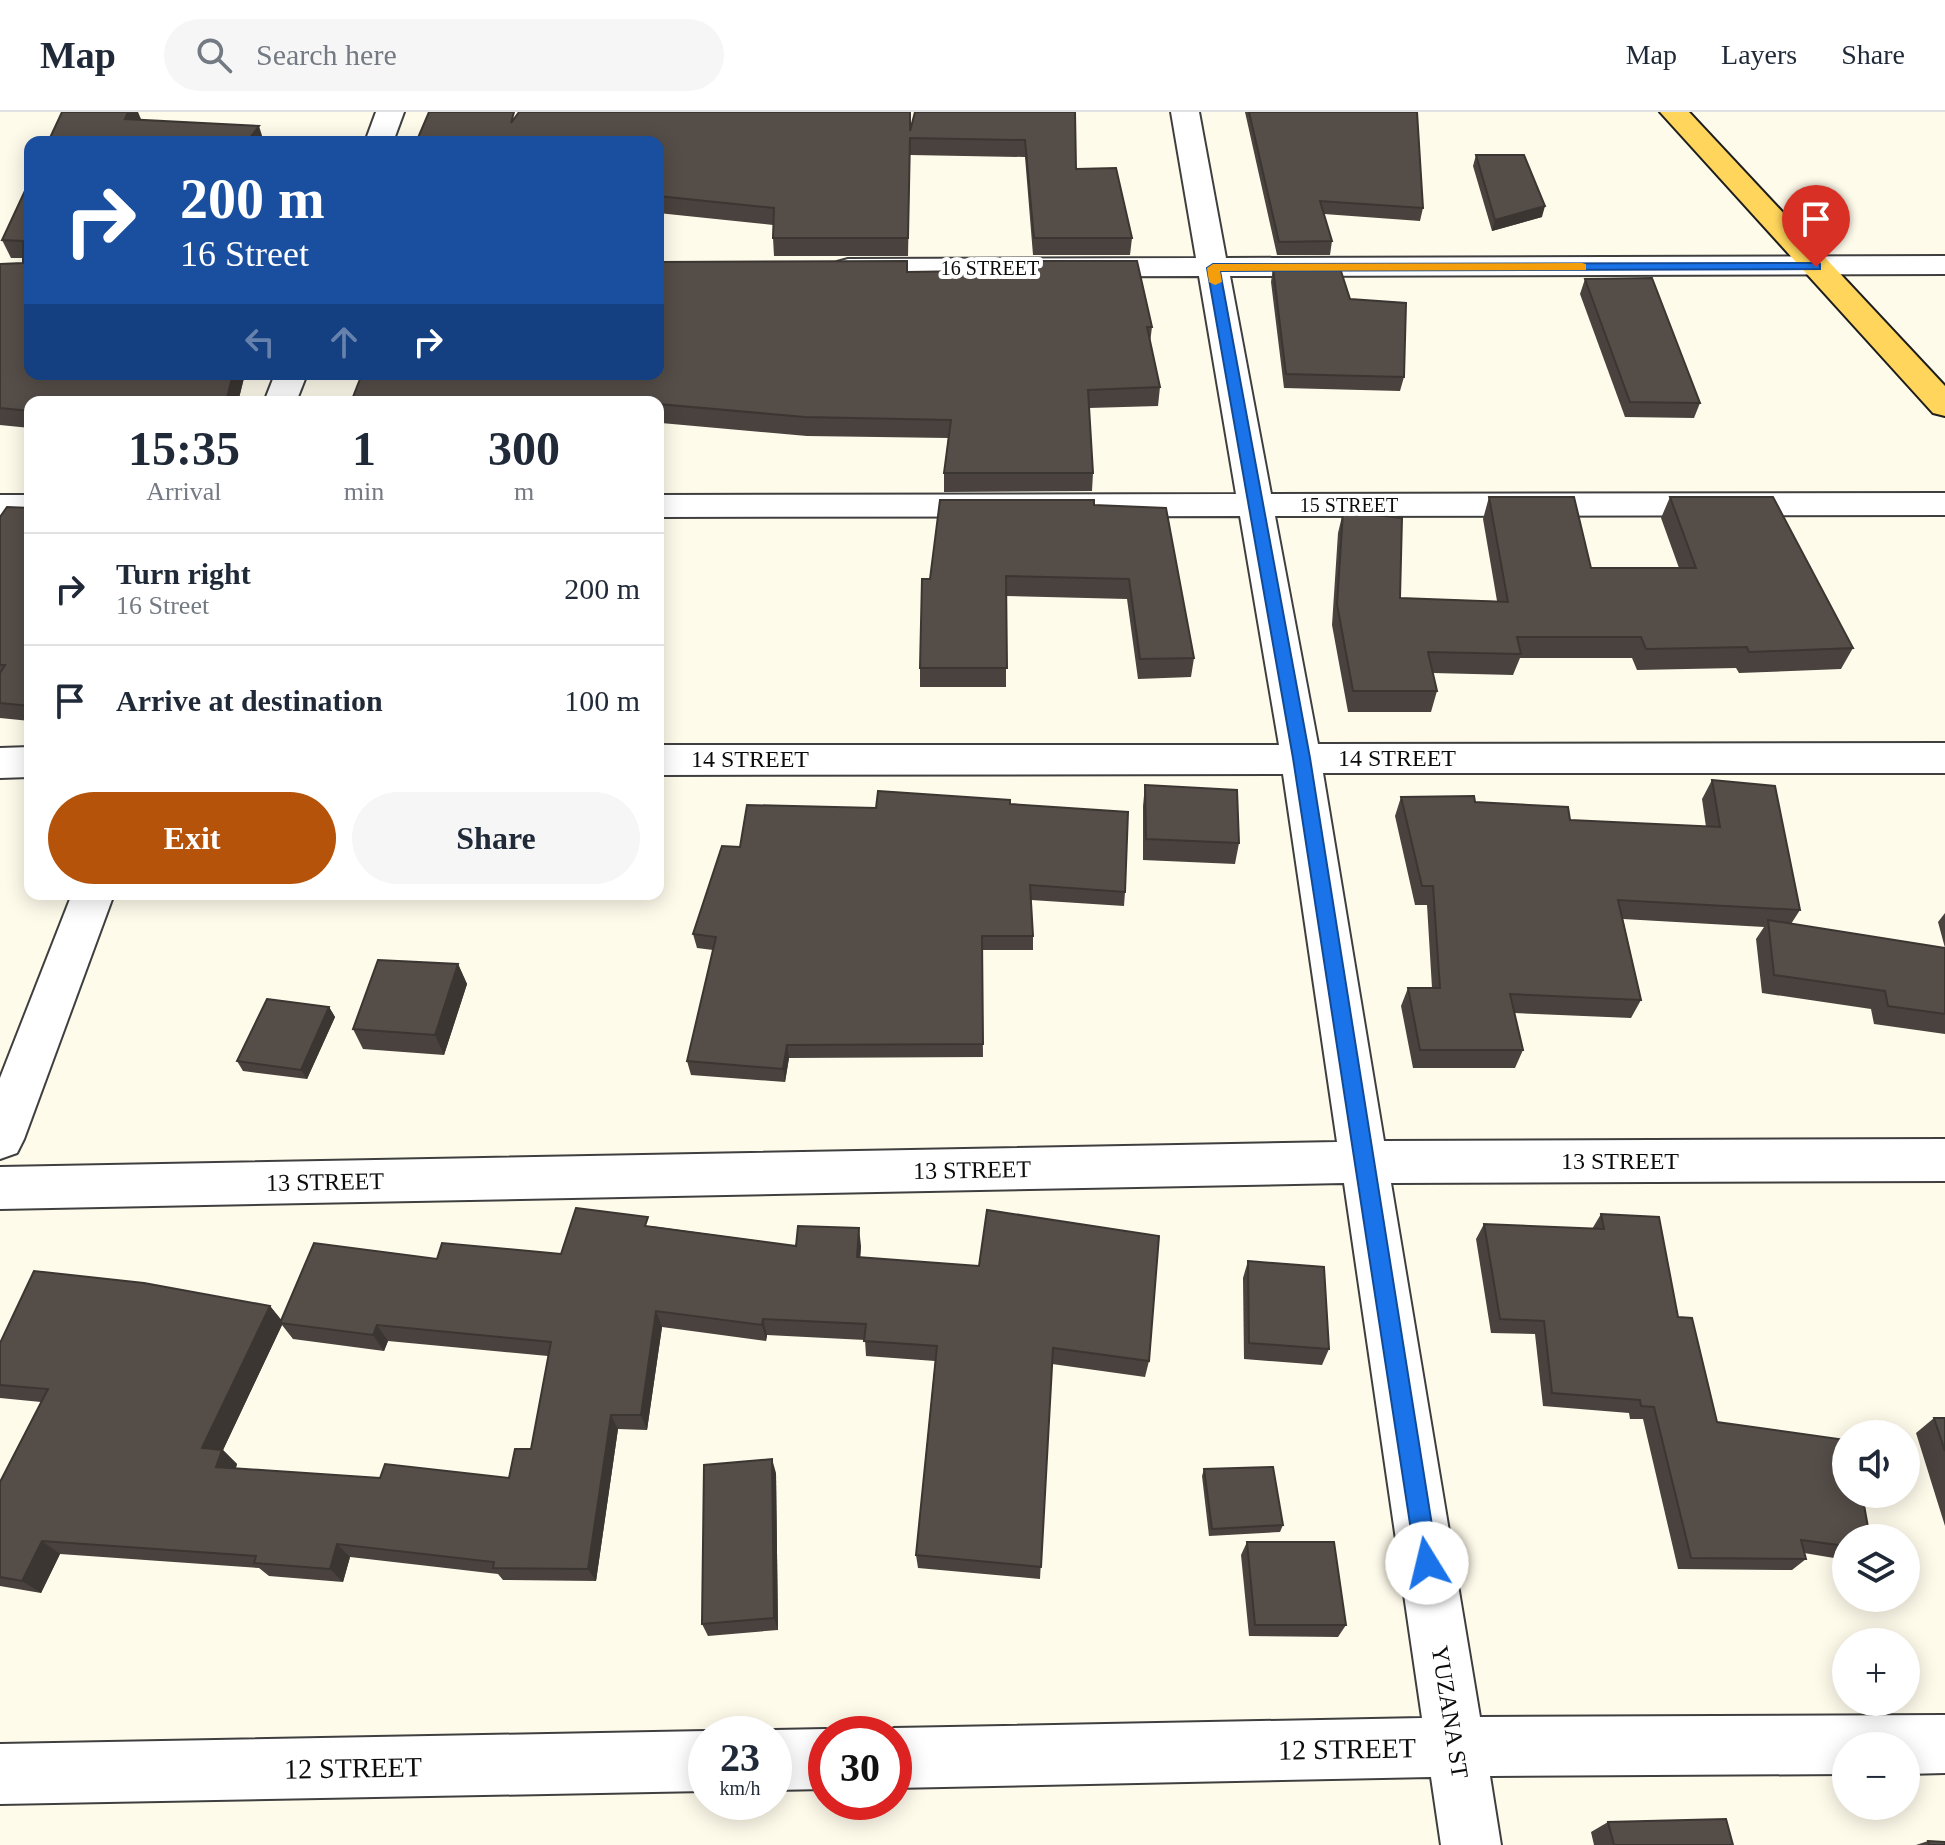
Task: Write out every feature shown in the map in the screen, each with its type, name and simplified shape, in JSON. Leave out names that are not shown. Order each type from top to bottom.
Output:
[{"type":"main road","points":[[1674,112],[1945,406]]},
{"type":"street","points":[[381,136],[390,112]]},
{"type":"street","name":"YUZANA ST","points":[[1185,112],[1301,758],[1471,1845]]},
{"type":"street","name":"16 STREET","points":[[817,268],[1945,265]]},
{"type":"street","name":"15 STREET","points":[[664,506],[1945,504]]},
{"type":"street","points":[[0,506],[24,506]]},
{"type":"street","name":"14 STREET","points":[[664,760],[1945,758]]},
{"type":"street","points":[[0,763],[24,762]]},
{"type":"street","points":[[0,1139],[91,900]]},
{"type":"street","name":"13 STREET","points":[[0,1188],[1365,1162],[1945,1160]]},
{"type":"street","name":"12 STREET","points":[[912,1758],[1456,1747],[1945,1744]]},
{"type":"street","name":"12 STREET","points":[[0,1774],[688,1761]]},
{"type":"building","points":[[62,112],[128,112],[125,119],[259,126],[252,136],[51,136]]},
{"type":"building","points":[[429,112],[514,112],[511,123],[519,112],[910,112],[910,131],[915,112],[1075,112],[1076,169],[1116,168],[1132,238],[1034,238],[1025,140],[910,138],[908,238],[773,238],[774,208],[664,197],[664,136],[419,136]]},
{"type":"building","points":[[1249,112],[1417,112],[1423,208],[1320,201],[1332,241],[1279,242]]},
{"type":"building","points":[[1476,155],[1524,155],[1545,206],[1495,220]]},
{"type":"building","points":[[24,193],[24,380],[232,380],[228,396],[24,396],[24,410],[0,408],[0,264],[23,263],[23,241],[2,240]]},
{"type":"building","points":[[907,261],[907,272],[1037,270],[1036,261],[1137,261],[1152,327],[1147,327],[1160,387],[1088,390],[1093,473],[944,473],[951,420],[805,417],[664,405],[664,396],[353,396],[360,380],[664,380],[664,262]]},
{"type":"building","points":[[1285,265],[1339,265],[1350,299],[1406,303],[1404,377],[1286,374],[1273,268],[1286,268]]},
{"type":"building","points":[[1652,278],[1700,403],[1630,402],[1585,279]]},
{"type":"building","points":[[1489,497],[1574,497],[1591,568],[1696,568],[1670,497],[1773,497],[1853,648],[1749,652],[1747,647],[1646,649],[1641,637],[1517,637],[1521,654],[1428,652],[1437,691],[1353,691],[1337,604],[1343,512],[1402,518],[1400,598],[1508,602]]},
{"type":"building","points":[[940,500],[1094,500],[1094,505],[1166,508],[1194,658],[1140,659],[1129,579],[1006,576],[1007,668],[920,668],[922,579],[930,579]]},
{"type":"building","points":[[7,507],[24,508],[24,705],[0,703],[0,673],[5,665],[0,665],[0,517]]},
{"type":"building","points":[[1712,780],[1775,786],[1800,910],[1618,900],[1641,1000],[1510,994],[1523,1050],[1420,1050],[1408,988],[1440,988],[1433,886],[1422,886],[1401,797],[1474,796],[1475,802],[1568,807],[1570,820],[1720,827]]},
{"type":"building","points":[[1145,785],[1237,790],[1239,843],[1146,839]]},
{"type":"building","points":[[878,791],[1128,812],[1125,892],[1030,885],[1033,936],[982,936],[983,1044],[787,1045],[783,1069],[687,1061],[716,937],[693,934],[722,846],[740,847],[747,805],[876,808]]},
{"type":"building","points":[[1768,920],[1945,948],[1945,1014],[1888,1006],[1885,991],[1774,975]]},
{"type":"building","points":[[378,960],[458,964],[435,1035],[353,1029]]},
{"type":"building","points":[[267,999],[329,1007],[301,1070],[237,1061]]},
{"type":"building","points":[[576,1208],[648,1217],[645,1226],[796,1246],[798,1226],[859,1228],[857,1257],[979,1266],[987,1210],[1159,1236],[1149,1361],[1053,1348],[1041,1567],[916,1555],[937,1346],[864,1341],[866,1324],[763,1319],[762,1325],[656,1311],[641,1415],[611,1415],[588,1569],[493,1568],[494,1562],[337,1544],[330,1569],[254,1563],[256,1556],[42,1541],[22,1581],[0,1577],[0,1482],[48,1389],[0,1385],[0,1343],[34,1271],[144,1283],[270,1306],[202,1448],[222,1450],[216,1467],[380,1478],[385,1464],[509,1478],[515,1449],[531,1449],[551,1342],[377,1325],[373,1335],[280,1323],[314,1243],[437,1259],[442,1243],[561,1254]]},
{"type":"building","points":[[1601,1214],[1659,1217],[1678,1317],[1692,1318],[1717,1422],[1832,1438],[1832,1508],[1865,1508],[1867,1524],[1832,1524],[1832,1544],[1801,1540],[1806,1559],[1691,1558],[1654,1407],[1641,1406],[1640,1400],[1552,1393],[1544,1321],[1500,1319],[1484,1224],[1604,1229]]},
{"type":"building","points":[[1248,1261],[1324,1267],[1329,1349],[1249,1343]]},
{"type":"building","points":[[1934,1418],[1945,1418],[1945,1451]]},
{"type":"building","points":[[772,1459],[774,1618],[702,1624],[704,1465]]},
{"type":"building","points":[[1273,1467],[1283,1525],[1212,1529],[1204,1469]]},
{"type":"building","points":[[1247,1542],[1334,1542],[1346,1625],[1255,1625]]},
{"type":"building","points":[[1726,1819],[1733,1845],[1614,1845],[1608,1822]]},
{"type":"building","points":[[1928,1841],[1945,1842],[1945,1845],[1929,1845]]},
{"type":"slow traffic","points":[[1215,282],[1213,268],[1582,267]]},
{"type":"route","points":[[1427,1563],[1301,758],[1213,268],[1816,267]]}]
